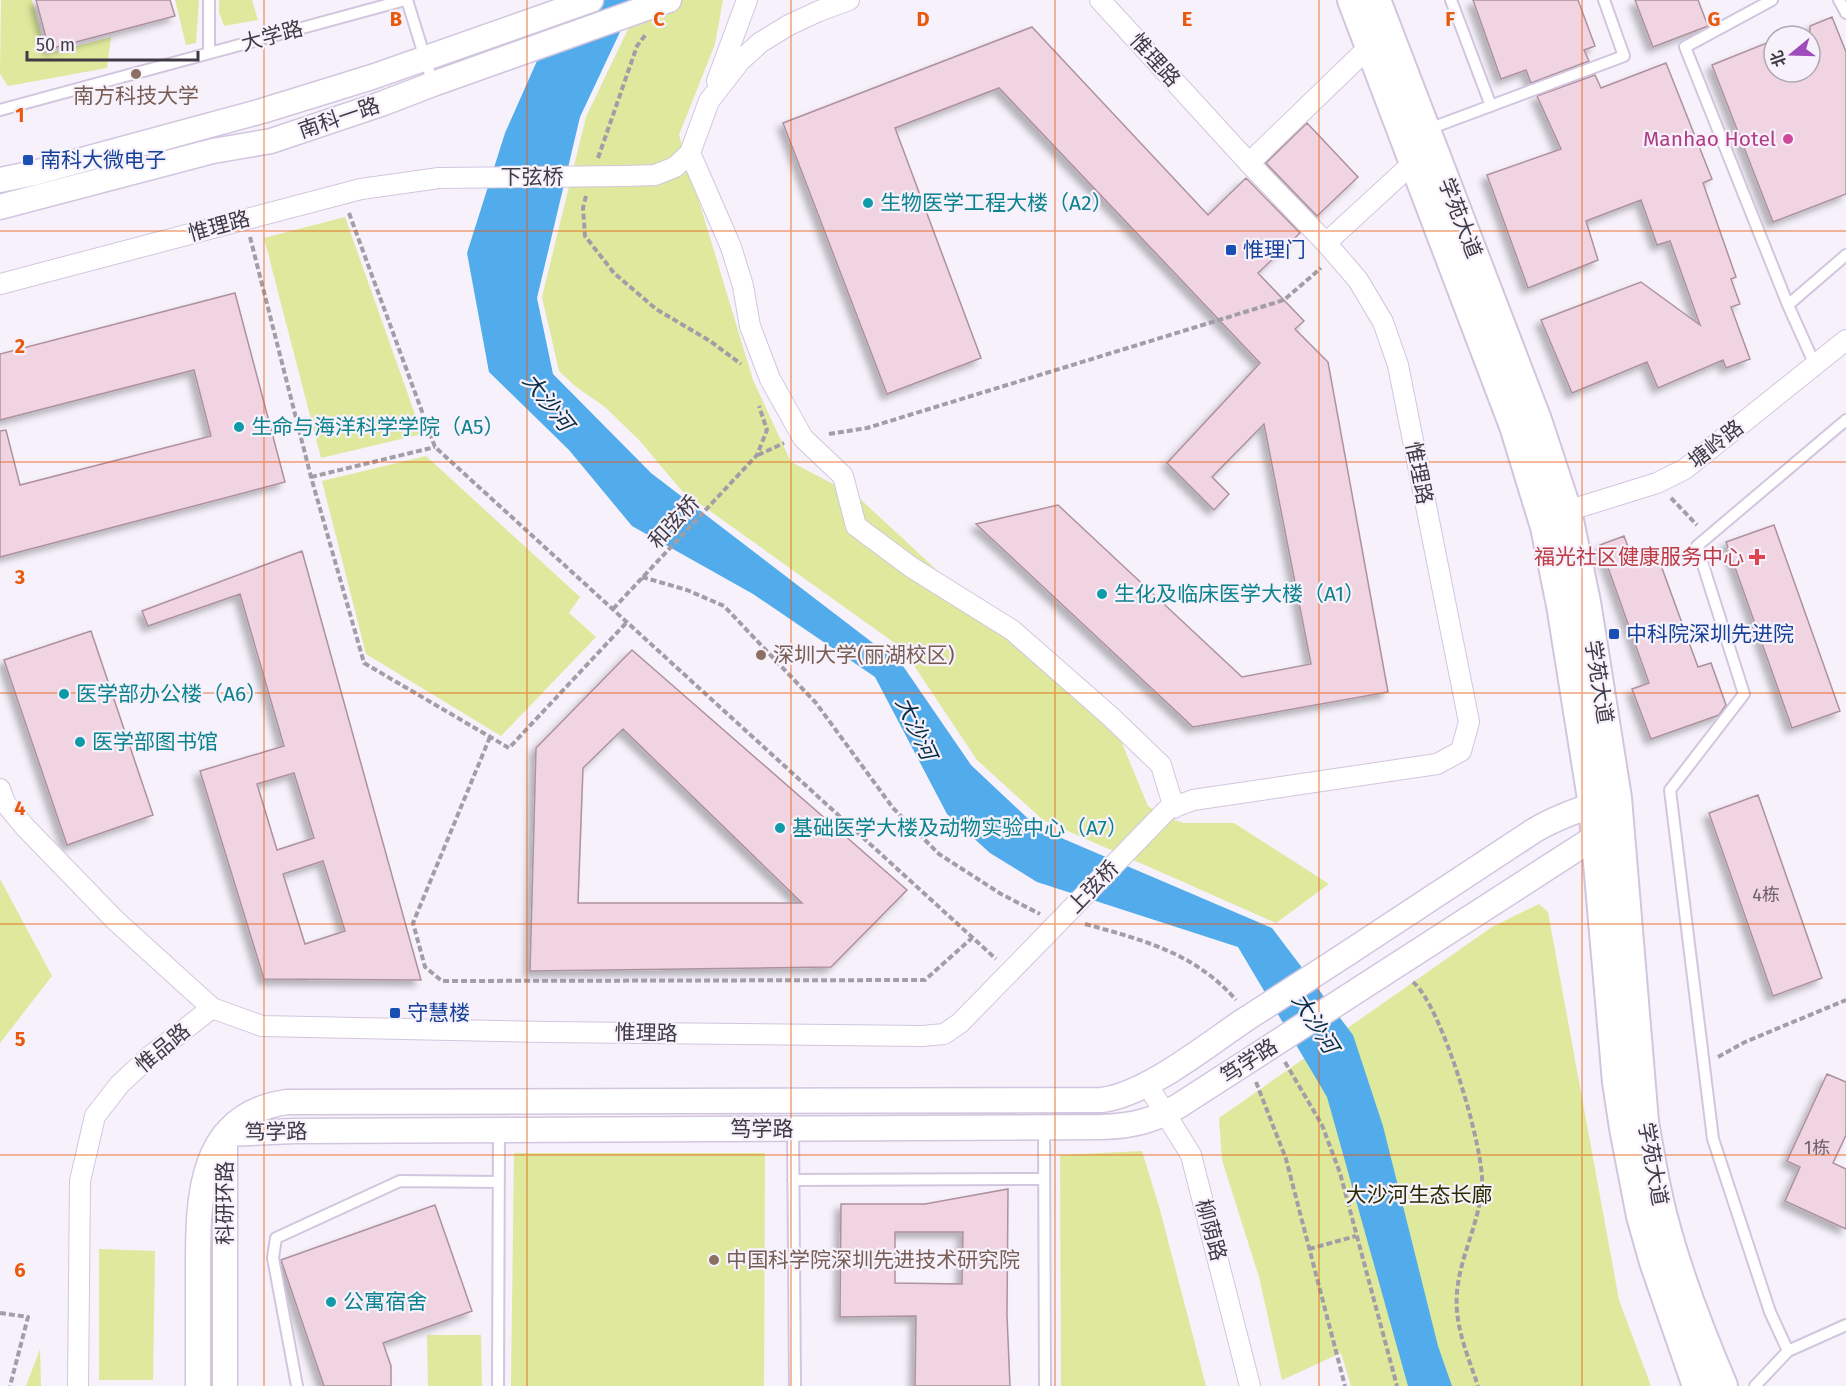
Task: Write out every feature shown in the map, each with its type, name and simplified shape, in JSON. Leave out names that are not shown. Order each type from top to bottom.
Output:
[{"type":"main road","name":"学苑大道","points":[[1352,0],[1514,426],[1537,498],[1606,815],[1617,1082],[1632,1172],[1654,1262],[1697,1386]]},
{"type":"main road","name":"学苑大道","points":[[1376,0],[1538,420],[1567,511],[1586,603],[1606,815],[1652,1172],[1676,1263],[1723,1386]]},
{"type":"street","name":"南科一路","points":[[0,180],[34,173],[262,111],[425,59],[591,0]]},
{"type":"street","name":"南科一路","points":[[0,207],[213,151],[271,141],[381,104],[669,0]]},
{"type":"street","points":[[747,0],[690,153],[731,247],[743,286],[750,326],[770,379],[803,438],[843,476],[856,526],[911,567],[1012,630],[1101,709],[1161,765],[1171,809]]},
{"type":"street","points":[[709,100],[740,61],[761,42],[789,25],[849,0]]},
{"type":"street","name":"惟理路","points":[[1100,0],[1249,164],[1331,249],[1358,280],[1383,322],[1398,365],[1469,722],[1461,751],[1437,764],[1192,800],[1171,809]]},
{"type":"street","points":[[1249,164],[1370,46]]},
{"type":"street","name":"下弦桥","points":[[439,178],[655,175],[675,167],[690,153]]},
{"type":"street","points":[[1331,249],[1414,162]]},
{"type":"street","name":"惟理路","points":[[0,284],[342,196],[361,189],[439,178]]},
{"type":"street","name":"塘岭路","points":[[1567,511],[1657,483],[1685,469],[1846,340]]},
{"type":"street","name":"惟品路","points":[[0,789],[5,803],[25,827],[115,920],[212,1008],[149,1057],[120,1084],[95,1116],[80,1181],[78,1386]]},
{"type":"street","name":"上弦桥","points":[[1044,937],[1171,809]]},
{"type":"street","name":"笃学路","points":[[225,1134],[241,1118],[255,1110],[287,1102],[1112,1099],[1124,1096],[1147,1084],[1242,1014],[1348,953],[1557,817],[1606,815]]},
{"type":"street","name":"笃学路","points":[[225,1134],[1122,1126],[1144,1122],[1165,1114],[1277,1050],[1606,815]]},
{"type":"street","name":"惟理路","points":[[212,1008],[262,1026],[535,1032],[923,1036],[944,1034],[960,1023],[1044,937]]},
{"type":"street","name":"柳荫路","points":[[1147,1084],[1191,1155],[1250,1386]]},
{"type":"street","name":"科研环路","points":[[198,1386],[200,1197],[208,1164],[225,1134]]},
{"type":"street","name":"科研环路","points":[[225,1134],[225,1386]]},
{"type":"lane","points":[[209,0],[209,53]]},
{"type":"lane","points":[[406,0],[433,84]]},
{"type":"lane","name":"大学路","points":[[0,110],[406,0]]},
{"type":"lane","points":[[1451,0],[1491,106]]},
{"type":"lane","points":[[1426,130],[1624,56],[1604,0]]},
{"type":"lane","points":[[1773,0],[1685,47],[1788,305],[1815,365]]},
{"type":"lane","points":[[1839,0],[1846,13]]},
{"type":"lane","points":[[1788,305],[1846,255]]},
{"type":"lane","points":[[1788,1351],[1770,1312],[1713,1139],[1670,789],[1744,694],[1697,546],[1846,420]]},
{"type":"lane","points":[[1044,1127],[1045,1386]]},
{"type":"lane","points":[[793,1128],[795,1386]]},
{"type":"lane","points":[[498,1386],[499,1130]]},
{"type":"lane","points":[[793,1180],[1044,1179]]},
{"type":"lane","points":[[297,1386],[273,1258],[276,1238],[400,1181],[499,1182]]},
{"type":"lane","points":[[1755,1386],[1788,1351],[1846,1325]]},
{"type":"path","points":[[597,160],[637,46],[650,28]]},
{"type":"path","points":[[589,189],[583,208],[585,236],[614,273],[656,309],[710,340],[745,367]]},
{"type":"path","points":[[342,196],[435,447],[1010,972]]},
{"type":"path","points":[[246,219],[311,477],[363,663],[508,748],[627,622]]},
{"type":"path","points":[[757,455],[803,438],[867,428],[1284,300],[1331,249]]},
{"type":"path","points":[[756,398],[767,430],[757,455]]},
{"type":"path","points":[[311,477],[435,447]]},
{"type":"path","name":"和弦桥","points":[[613,609],[757,455]]},
{"type":"path","points":[[1657,483],[1708,536]]},
{"type":"path","points":[[642,577],[687,590],[724,606],[816,704],[893,808],[939,854],[1001,894],[1035,913],[1047,915]]},
{"type":"path","points":[[490,737],[413,923],[425,967],[442,981],[925,981],[972,938]]},
{"type":"path","points":[[1081,923],[1146,941],[1174,952],[1202,969],[1227,990],[1242,1014]]},
{"type":"path","points":[[1394,966],[1422,989],[1434,1015],[1457,1070],[1480,1153],[1483,1170],[1482,1188],[1459,1274],[1457,1302],[1461,1331],[1478,1386]]},
{"type":"path","points":[[1704,1064],[1745,1042],[1846,1000]]},
{"type":"path","points":[[1277,1050],[1322,1125],[1340,1173],[1397,1386]]},
{"type":"path","points":[[1260,1089],[1286,1159],[1345,1386]]},
{"type":"path","points":[[1309,1249],[1356,1236]]},
{"type":"path","points":[[0,1313],[28,1317],[10,1386]]},
{"type":"green space","points":[[1,0],[32,0],[46,54],[111,37],[107,68],[8,86],[0,74]]},
{"type":"green space","points":[[175,0],[199,0],[196,43],[186,45]]},
{"type":"green space","points":[[219,0],[252,0],[258,20],[224,26],[219,12]]},
{"type":"green space","points":[[642,0],[723,0],[715,44],[679,135],[753,380],[791,462],[858,497],[1121,741],[1148,806],[1162,815],[1183,823],[1234,823],[1329,884],[1276,923],[1043,820],[977,760],[903,649],[682,491],[640,441],[605,407],[575,386],[559,371],[542,297],[586,117]]},
{"type":"green space","points":[[345,217],[422,434],[321,458],[264,238]]},
{"type":"green space","points":[[426,456],[580,597],[569,613],[596,637],[501,736],[366,654],[322,481]]},
{"type":"green space","points":[[0,879],[52,976],[0,1043]]},
{"type":"green space","name":"大沙河生态长廊","points":[[1539,904],[1548,912],[1619,1300],[1651,1386],[1351,1386],[1341,1353],[1282,1380],[1259,1277],[1222,1160],[1219,1118],[1492,927]]},
{"type":"green space","points":[[1142,1151],[1160,1210],[1206,1386],[1061,1386],[1060,1155]]},
{"type":"green space","points":[[514,1153],[765,1153],[764,1386],[511,1386]]},
{"type":"green space","points":[[99,1249],[155,1251],[153,1380],[99,1380]]},
{"type":"green space","points":[[427,1335],[481,1335],[482,1386],[428,1386]]},
{"type":"green space","points":[[40,1349],[41,1386],[26,1386]]},
{"type":"water","name":"大沙河","points":[[564,0],[635,0],[580,117],[537,298],[553,374],[651,473],[903,666],[971,765],[1038,828],[1272,928],[1353,1035],[1383,1126],[1438,1346],[1452,1386],[1408,1386],[1327,1097],[1238,947],[1037,882],[990,853],[947,814],[875,677],[753,594],[632,526],[569,450],[489,372],[467,253],[505,133]]},
{"type":"building","points":[[36,0],[170,0],[175,16],[49,49]]},
{"type":"building","points":[[1473,0],[1578,0],[1595,46],[1584,50],[1589,61],[1531,83],[1526,70],[1501,79]]},
{"type":"building","points":[[1635,0],[1698,0],[1708,26],[1653,47]]},
{"type":"building","points":[[1832,17],[1846,52],[1846,194],[1773,222],[1712,65],[1762,45],[1762,84],[1822,84],[1822,24],[1815,24]]},
{"type":"building","points":[[1032,27],[1208,215],[1246,178],[1300,233],[1258,273],[1304,321],[1295,329],[1328,362],[1388,692],[1193,727],[976,524],[1058,505],[1242,677],[1311,664],[1264,424],[1212,477],[1229,494],[1214,510],[1167,463],[1260,363],[999,88],[895,128],[981,358],[887,394],[783,123]]},
{"type":"building","points":[[1666,63],[1712,179],[1703,183],[1736,277],[1731,279],[1740,304],[1731,307],[1750,359],[1726,368],[1723,360],[1658,388],[1647,362],[1572,393],[1541,320],[1641,282],[1700,325],[1670,241],[1657,245],[1641,200],[1586,221],[1598,260],[1528,288],[1487,175],[1561,149],[1537,96],[1595,75],[1601,88]]},
{"type":"building","points":[[1307,123],[1358,177],[1317,216],[1266,163]]},
{"type":"building","name":"生命与海洋科学学院（A5）","points":[[235,293],[285,482],[0,557],[0,431],[6,430],[20,485],[211,436],[194,370],[0,420],[0,354]]},
{"type":"building","points":[[1774,525],[1840,711],[1792,728],[1726,542]]},
{"type":"building","points":[[1624,536],[1632,557],[1655,549],[1698,667],[1711,663],[1726,705],[1719,715],[1651,739],[1632,689],[1649,683],[1600,545]]},
{"type":"building","points":[[302,551],[421,980],[264,979],[200,771],[284,746],[240,594],[148,626],[142,611]],"holes":[[[294,773],[314,838],[277,850],[257,784]],[[323,861],[345,931],[305,944],[283,874]]]},
{"type":"building","name":"医学部图书馆","points":[[91,631],[153,815],[67,845],[4,660]]},
{"type":"building","name":"基础医学大楼及动物实验中心（A7）","points":[[632,650],[907,890],[831,967],[530,971],[536,748]],"holes":[[[623,729],[802,903],[578,903],[583,768]]]},
{"type":"building","points":[[1758,795],[1822,978],[1773,996],[1709,813]]},
{"type":"building","points":[[1827,1074],[1846,1082],[1846,1135],[1833,1163],[1846,1169],[1846,1229],[1785,1201],[1800,1167],[1787,1161]]},
{"type":"building","points":[[1008,1189],[1007,1315],[1010,1386],[915,1386],[916,1316],[840,1317],[841,1204],[925,1204]],"holes":[[[895,1232],[963,1232],[962,1284],[895,1283]]]},
{"type":"building","points":[[435,1205],[472,1311],[383,1343],[391,1366],[391,1386],[324,1386],[281,1260]]},
{"type":"place","name":"南方科技大学","points":[[136,74]]},
{"type":"place","name":"Manhao Hotel","points":[[1788,139]]},
{"type":"place","name":"南科大微电子","points":[[28,160]]},
{"type":"place","name":"生物医学工程大楼（A2）","points":[[868,203]]},
{"type":"place","name":"惟理门","points":[[1231,250]]},
{"type":"place","name":"生命与海洋科学学院（A5）","points":[[239,427]]},
{"type":"place","name":"福光社区健康服务中心","points":[[1757,557]]},
{"type":"place","name":"生化及临床医学大楼（A1）","points":[[1102,594]]},
{"type":"place","name":"中科院深圳先进院","points":[[1614,634]]},
{"type":"place","name":"深圳大学(丽湖校区)","points":[[761,655]]},
{"type":"place","name":"医学部办公楼（A6）","points":[[64,694]]},
{"type":"place","name":"医学部图书馆","points":[[80,742]]},
{"type":"place","name":"基础医学大楼及动物实验中心（A7）","points":[[780,828]]},
{"type":"place","name":"守慧楼","points":[[395,1013]]},
{"type":"place","name":"中国科学院深圳先进技术研究院","points":[[714,1260]]},
{"type":"place","name":"公寓宿舍","points":[[331,1302]]}]
